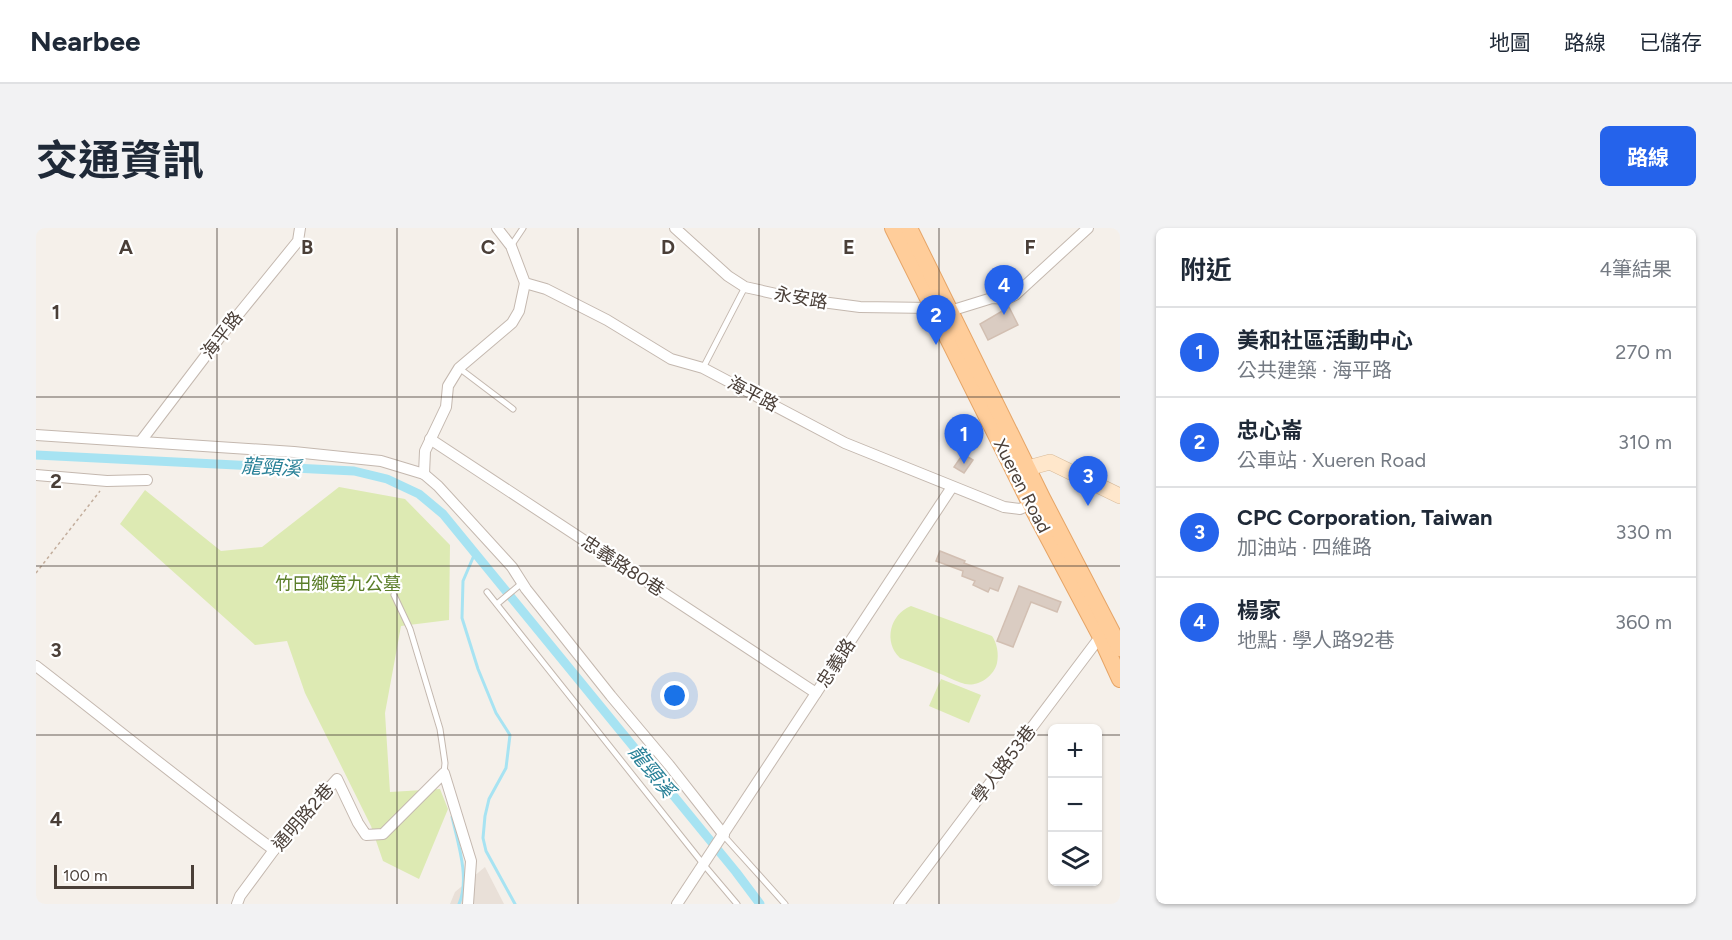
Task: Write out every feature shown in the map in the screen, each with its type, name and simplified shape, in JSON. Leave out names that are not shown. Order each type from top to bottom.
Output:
[{"type":"main road","name":"Xueren Road","points":[[893,228],[932,308],[1022,471],[1105,631],[1120,679]]},
{"type":"main road","name":"Xueren Road","points":[[909,228],[950,311],[1022,471]]},
{"type":"main road","points":[[1022,471],[1050,462],[1120,495]]},
{"type":"main road","name":"Xueren Road","points":[[1105,631],[1120,648]]},
{"type":"street","name":"海平路","points":[[141,441],[220,337],[298,241],[300,228]]},
{"type":"street","points":[[423,474],[425,451],[446,407],[448,386],[459,368],[512,322],[519,311],[525,283],[511,246],[497,228]]},
{"type":"street","name":"永安路","points":[[675,228],[728,276],[745,287],[799,299],[860,307],[932,308],[950,311]]},
{"type":"street","points":[[950,311],[992,298],[1007,299],[1015,295],[1088,228]]},
{"type":"street","name":"海平路","points":[[525,283],[546,289],[607,320],[671,359],[703,368],[845,443],[1004,507],[1020,509],[1037,501]]},
{"type":"street","points":[[36,435],[294,452],[381,461],[423,474],[438,486],[512,567],[610,696],[669,765],[722,837]]},
{"type":"street","name":"忠義路80巷","points":[[430,439],[816,693]]},
{"type":"street","points":[[36,475],[107,482],[147,480]]},
{"type":"street","name":"忠義路","points":[[677,904],[952,487]]},
{"type":"street","name":"學人路53巷","points":[[899,904],[1105,631]]},
{"type":"street","points":[[36,666],[274,850]]},
{"type":"street","points":[[444,773],[471,861],[468,904]]},
{"type":"street","name":"通明路2巷","points":[[238,904],[240,896],[274,850],[337,779],[366,835],[383,834],[444,773]]},
{"type":"lane","points":[[511,246],[523,228]]},
{"type":"lane","points":[[703,368],[745,287]]},
{"type":"lane","points":[[459,368],[513,409]]},
{"type":"lane","points":[[497,604],[522,583]]},
{"type":"lane","points":[[487,592],[737,904]]},
{"type":"lane","points":[[394,595],[410,629],[440,729],[445,763],[444,773]]},
{"type":"lane","points":[[722,837],[785,904]]},
{"type":"path","points":[[36,573],[107,482]]},
{"type":"shaded area","points":[[485,867],[504,904],[450,904],[455,892]]},
{"type":"green space","name":"竹田鄉第九公墓","points":[[339,487],[405,499],[450,545],[449,620],[401,626],[385,713],[390,792],[440,789],[448,809],[419,879],[383,861],[371,826],[305,693],[287,641],[255,645],[120,524],[145,490],[221,551],[262,547]]},
{"type":"green space","points":[[911,606],[992,636],[998,656],[993,672],[985,680],[975,684],[965,684],[900,658],[892,644],[891,629],[898,615]]},
{"type":"green space","points":[[941,679],[981,695],[969,723],[929,706]]},
{"type":"building","points":[[1009,307],[1018,325],[988,340],[980,324]]},
{"type":"building","points":[[963,454],[973,460],[964,473],[954,467]]},
{"type":"building","points":[[940,551],[1003,578],[998,591],[990,588],[988,592],[973,585],[975,581],[962,576],[963,571],[936,561]]},
{"type":"building","points":[[1019,586],[1061,602],[1057,612],[1031,602],[1013,647],[997,641]]},
{"type":"waterway","name":"龍頸溪","points":[[36,455],[354,471],[387,479],[419,494],[443,514],[760,904]]},
{"type":"waterway","name":"龍頸溪","points":[[475,553],[463,581],[462,618],[478,669],[496,713],[510,735],[506,768],[489,799],[483,838],[486,851],[515,904]]},
{"type":"waterway","points":[[452,817],[463,872],[459,904]]},
{"type":"place","name":"楊家","points":[[1004,315]]},
{"type":"place","name":"忠心崙","points":[[936,345]]},
{"type":"place","name":"美和社區活動中心","points":[[964,464]]},
{"type":"place","name":"CPC Corporation, Taiwan","points":[[1088,506]]}]
